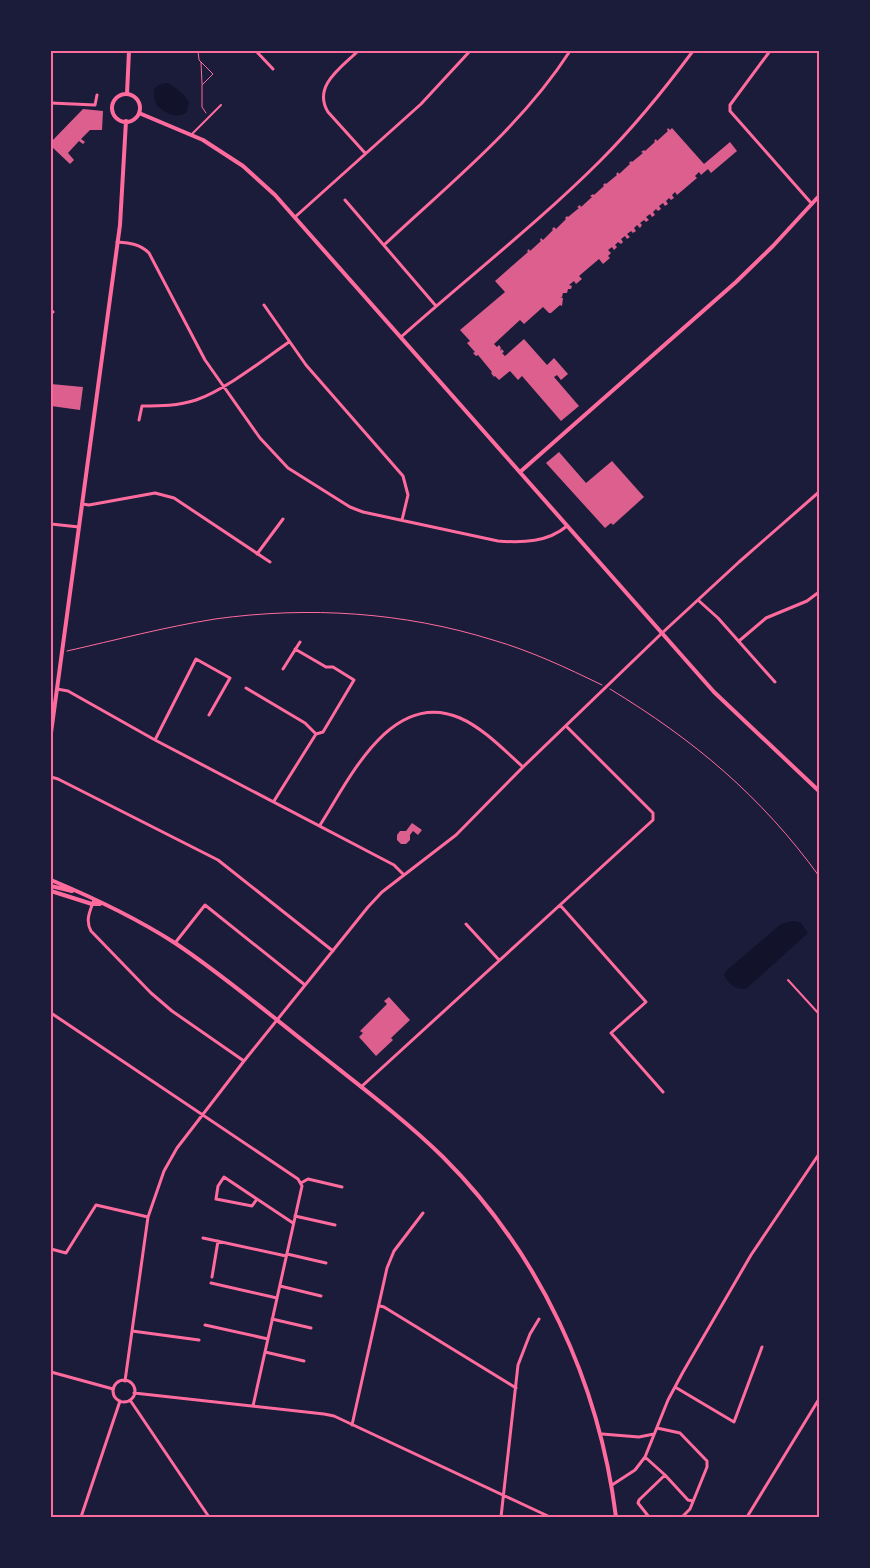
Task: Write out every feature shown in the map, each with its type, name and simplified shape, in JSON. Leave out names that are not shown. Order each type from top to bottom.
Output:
[{"type":"street","points":[[127,94],[129,51]]},
{"type":"street","points":[[256,51],[273,69]]},
{"type":"street","points":[[358,51],[330,79],[325,86],[323,95],[324,105],[328,112],[365,154]]},
{"type":"street","points":[[295,217],[421,104],[470,51]]},
{"type":"street","points":[[384,245],[466,171],[504,132],[537,95],[570,51]]},
{"type":"street","points":[[400,336],[566,194],[601,161],[632,128],[693,51]]},
{"type":"street","points":[[770,51],[730,105],[730,111],[812,204]]},
{"type":"street","points":[[127,94],[138,100],[140,106],[139,113],[135,118],[126,121],[116,116],[113,107],[117,98],[127,94]]},
{"type":"street","points":[[51,103],[95,105],[97,95]]},
{"type":"street","points":[[139,113],[204,140],[243,166],[275,195],[661,634],[735,714],[819,791]]},
{"type":"street","points":[[51,733],[117,242],[123,190],[126,121]]},
{"type":"street","points":[[520,472],[736,282],[773,246],[819,196]]},
{"type":"street","points":[[345,200],[436,306]]},
{"type":"street","points":[[117,242],[137,245],[144,248],[149,254],[197,346],[260,438],[288,468],[350,507],[363,512],[498,541],[512,542],[550,537],[567,526]]},
{"type":"street","points":[[264,304],[306,365],[403,476],[408,494],[402,520]]},
{"type":"street","points":[[139,420],[142,406],[182,404],[196,400],[223,386],[289,342]]},
{"type":"street","points":[[125,1381],[148,1217],[164,1171],[177,1148],[244,1061],[382,892],[456,835],[523,767],[661,634],[819,492]]},
{"type":"street","points":[[82,504],[89,506],[144,494],[163,494],[174,498],[270,562]]},
{"type":"street","points":[[257,554],[283,519]]},
{"type":"street","points":[[51,524],[79,528]]},
{"type":"street","points":[[739,641],[766,618],[807,601],[819,592]]},
{"type":"street","points":[[698,600],[718,618],[775,682]]},
{"type":"street","points":[[283,670],[300,642]]},
{"type":"street","points":[[274,801],[316,734],[323,732],[354,680],[333,667],[326,667],[295,649]]},
{"type":"street","points":[[155,740],[196,659],[230,678],[209,715]]},
{"type":"street","points":[[246,688],[305,722],[316,734]]},
{"type":"street","points":[[57,689],[73,694],[155,740],[320,825],[394,865],[404,875]]},
{"type":"street","points":[[320,825],[364,756],[387,730],[400,721],[414,715],[435,712],[458,717],[476,727],[523,767]]},
{"type":"street","points":[[360,1087],[652,822],[653,813],[566,726]]},
{"type":"street","points":[[51,778],[58,779],[218,860],[333,951]]},
{"type":"street","points":[[51,880],[80,893],[93,902]]},
{"type":"street","points":[[51,886],[80,893]]},
{"type":"street","points":[[51,891],[103,904],[145,925],[175,943],[277,1020],[416,1132],[443,1157],[494,1215],[515,1244],[548,1297],[579,1365],[602,1434],[616,1517]]},
{"type":"street","points":[[93,902],[87,920],[91,931],[151,993],[172,1011],[244,1061]]},
{"type":"street","points":[[175,943],[205,905],[305,984]]},
{"type":"street","points":[[560,905],[646,1002],[611,1033],[663,1092]]},
{"type":"street","points":[[466,924],[499,960]]},
{"type":"street","points":[[51,1013],[300,1181],[308,1179],[342,1187]]},
{"type":"street","points":[[612,1485],[635,1470],[645,1457],[675,1387],[751,1255],[819,1154]]},
{"type":"street","points":[[257,1199],[252,1206],[216,1199],[218,1186],[224,1177],[294,1223]]},
{"type":"street","points":[[254,1406],[294,1223],[300,1181]]},
{"type":"street","points":[[51,1249],[66,1253],[96,1205],[148,1217]]},
{"type":"street","points":[[352,1425],[387,1268],[394,1251],[423,1213]]},
{"type":"street","points":[[295,1216],[335,1225]]},
{"type":"street","points":[[202,1238],[326,1263]]},
{"type":"street","points":[[212,1277],[218,1241]]},
{"type":"street","points":[[211,1283],[277,1298]]},
{"type":"street","points":[[280,1286],[321,1296]]},
{"type":"street","points":[[380,1306],[516,1388]]},
{"type":"street","points":[[272,1319],[311,1328]]},
{"type":"street","points":[[501,1517],[518,1365],[522,1350],[539,1319]]},
{"type":"street","points":[[205,1325],[268,1339]]},
{"type":"street","points":[[132,1331],[199,1340]]},
{"type":"street","points":[[675,1387],[734,1422],[762,1347]]},
{"type":"street","points":[[265,1352],[304,1361]]},
{"type":"street","points":[[51,1372],[113,1390]]},
{"type":"street","points":[[125,1381],[132,1385],[134,1393],[130,1400],[120,1401],[114,1397],[113,1390],[118,1383],[125,1381]]},
{"type":"street","points":[[134,1393],[324,1414],[352,1425],[550,1517]]},
{"type":"street","points":[[747,1517],[819,1399]]},
{"type":"street","points":[[130,1400],[208,1517]]},
{"type":"street","points":[[81,1517],[120,1401]]},
{"type":"street","points":[[657,1428],[680,1433],[706,1461],[707,1467],[690,1509],[682,1517]]},
{"type":"street","points":[[602,1434],[639,1437],[655,1434]]},
{"type":"street","points":[[645,1457],[688,1500],[693,1500]]},
{"type":"street","points":[[648,1517],[639,1507],[639,1500],[665,1475]]},
{"type":"lane","points":[[192,134],[221,105]]},
{"type":"lane","points":[[788,980],[819,1014]]},
{"type":"path","points":[[198,51],[198,60],[213,74],[202,85]]},
{"type":"path","points":[[201,62],[202,107],[210,116]]},
{"type":"path","points":[[78,648],[191,623],[225,618],[293,613],[364,614],[433,624],[495,640],[550,661],[606,687],[667,725],[724,770],[773,819],[819,876]]},
{"type":"shaded area","points":[[168,83],[180,92],[189,103],[186,113],[174,115],[167,113],[157,106],[154,90],[158,85]]},
{"type":"shaded area","points":[[794,921],[801,923],[808,933],[746,989],[739,989],[730,984],[724,975],[726,971],[781,924]]},
{"type":"building","points":[[83,109],[103,111],[102,130],[90,130],[81,139],[85,142],[83,144],[79,141],[68,153],[74,160],[70,164],[51,146],[51,142]]},
{"type":"building","points":[[668,128],[670,130],[672,128],[704,164],[730,142],[737,151],[711,173],[708,169],[701,175],[699,172],[695,176],[697,178],[677,195],[675,192],[672,195],[674,198],[671,200],[669,198],[666,201],[668,204],[665,206],[663,203],[659,206],[661,209],[658,211],[656,209],[653,212],[655,215],[652,217],[650,214],[646,217],[649,220],[646,222],[644,220],[640,223],[642,225],[640,228],[637,225],[634,228],[636,231],[633,233],[631,231],[627,234],[630,237],[627,239],[625,236],[621,239],[623,242],[621,244],[618,242],[615,245],[617,247],[614,250],[612,247],[608,250],[611,253],[608,256],[610,258],[603,264],[599,259],[579,276],[582,279],[576,284],[574,281],[569,285],[572,286],[571,289],[568,289],[567,293],[563,293],[562,297],[560,297],[563,298],[562,306],[560,305],[551,313],[543,307],[524,324],[520,320],[494,344],[497,347],[499,345],[500,351],[502,349],[504,352],[502,353],[505,356],[524,339],[547,365],[554,358],[568,374],[561,380],[557,375],[554,377],[579,406],[561,421],[522,376],[518,380],[510,371],[499,380],[494,377],[478,355],[476,356],[473,353],[475,352],[467,343],[470,341],[460,330],[505,292],[495,281],[529,249],[530,251],[541,241],[541,238],[543,240],[554,227],[556,229],[567,216],[579,208],[577,207],[580,205],[581,207],[592,197],[590,196],[594,195],[618,172],[619,174],[656,139],[657,141],[668,131]]},
{"type":"building","points":[[51,384],[83,387],[80,410],[51,406]]},
{"type":"building","points":[[559,452],[586,483],[612,461],[644,497],[613,525],[611,523],[605,528],[546,463]]},
{"type":"building","points":[[412,823],[422,830],[418,835],[413,831],[410,835],[410,840],[406,844],[401,844],[397,840],[397,835],[400,831],[406,831]]},
{"type":"building","points":[[389,997],[410,1020],[376,1056],[359,1037],[363,1033],[360,1031],[387,1004],[384,1001]]}]
